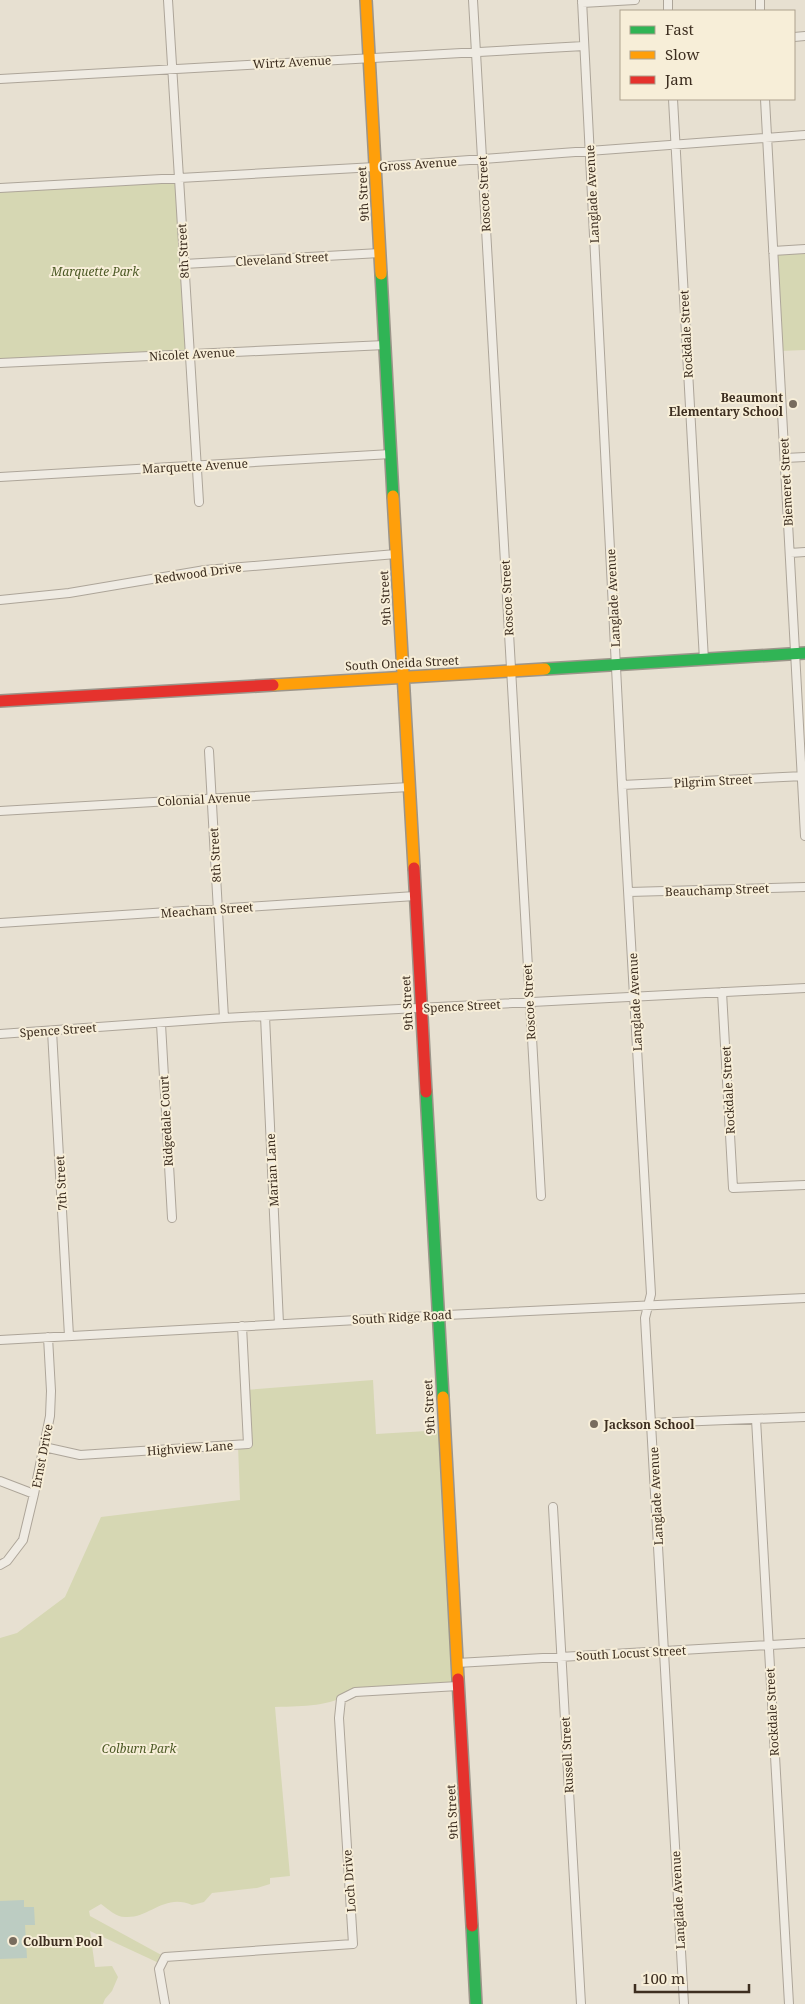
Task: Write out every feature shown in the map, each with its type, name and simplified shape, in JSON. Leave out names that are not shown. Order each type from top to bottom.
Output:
[{"type":"street","name":"8th Street","points":[[168,0],[199,502]]},
{"type":"street","name":"9th Street","points":[[366,0],[476,2004]]},
{"type":"street","name":"Roscoe Street","points":[[474,0],[510,671],[541,1196]]},
{"type":"street","points":[[582,2],[635,0]]},
{"type":"street","name":"Langlade Avenue","points":[[582,2],[622,785],[651,1294],[645,1318],[684,2004]]},
{"type":"street","name":"Wirtz Avenue","points":[[0,79],[584,46]]},
{"type":"street","name":"Rockdale Street","points":[[673,100],[704,660]]},
{"type":"street","name":"Biemeret Street","points":[[765,100],[790,553],[800,654],[805,836]]},
{"type":"street","name":"Gross Avenue","points":[[0,188],[375,167],[767,136],[805,135]]},
{"type":"street","points":[[773,251],[805,249]]},
{"type":"street","name":"Cleveland Street","points":[[184,264],[380,253]]},
{"type":"street","name":"Nicolet Avenue","points":[[0,364],[385,345]]},
{"type":"street","name":"Marquette Avenue","points":[[0,477],[391,454]]},
{"type":"street","points":[[785,458],[805,457]]},
{"type":"street","points":[[790,553],[805,552]]},
{"type":"street","name":"Redwood Drive","points":[[0,600],[69,593],[205,570],[396,554]]},
{"type":"street","name":"South Oneida Street","points":[[0,701],[800,654]]},
{"type":"street","name":"8th Street","points":[[209,751],[224,1018]]},
{"type":"street","name":"Pilgrim Street","points":[[622,785],[803,776]]},
{"type":"street","name":"Colonial Avenue","points":[[0,811],[409,787]]},
{"type":"street","name":"Beauchamp Street","points":[[629,892],[805,887]]},
{"type":"street","name":"Meacham Street","points":[[0,923],[415,896]]},
{"type":"street","name":"Spence Street","points":[[0,1034],[224,1018],[805,988]]},
{"type":"street","name":"Rockdale Street","points":[[722,992],[733,1188],[805,1185]]},
{"type":"street","name":"Marian Lane","points":[[265,1016],[279,1324]]},
{"type":"street","name":"Ridgedale Court","points":[[160,1024],[172,1218]]},
{"type":"street","name":"7th Street","points":[[52,1030],[69,1336]]},
{"type":"street","name":"South Ridge Road","points":[[0,1340],[438,1315],[805,1298]]},
{"type":"street","name":"Highview Lane","points":[[44,1447],[80,1455],[248,1444],[242,1326]]},
{"type":"street","name":"Ernst Drive","points":[[0,1566],[7,1561],[23,1540],[44,1447],[50,1416],[51,1391],[48,1337]]},
{"type":"street","points":[[652,1424],[805,1418]]},
{"type":"street","name":"Rockdale Street","points":[[756,1419],[788,2004]]},
{"type":"street","points":[[0,1482],[34,1494]]},
{"type":"street","name":"Russell Street","points":[[553,1507],[581,2004]]},
{"type":"street","name":"South Locust Street","points":[[457,1663],[805,1643]]},
{"type":"street","name":"Loch Drive","points":[[165,2004],[159,1969],[165,1957],[353,1944],[339,1718],[341,1699],[355,1692],[458,1686]]},
{"type":"green space","name":"Marquette Park","points":[[179,178],[189,354],[0,363],[0,188]]},
{"type":"green space","points":[[805,249],[805,350],[779,351],[773,251]]},
{"type":"green space","name":"Colburn Park","points":[[373,1380],[376,1434],[444,1430],[458,1686],[355,1692],[335,1701],[325,1703],[307,1706],[275,1707],[290,1876],[270,1878],[270,1884],[257,1888],[212,1893],[204,1902],[192,1905],[182,1902],[165,1904],[134,1917],[118,1916],[101,1904],[89,1911],[90,1916],[165,1957],[161,1964],[90,1931],[95,1967],[112,1966],[118,1977],[112,1991],[103,2004],[0,2004],[0,1638],[17,1633],[65,1597],[101,1517],[240,1500],[238,1445],[248,1444],[245,1390]]},
{"type":"shaded area","name":"Colburn Pool","points":[[24,1900],[24,1907],[34,1907],[35,1925],[25,1925],[27,1958],[0,1959],[0,1901]]},
{"type":"traffic: fast","points":[[381,274],[393,496]]},
{"type":"traffic: fast","points":[[545,669],[805,653]]},
{"type":"traffic: fast","points":[[426,1092],[443,1397]]},
{"type":"traffic: fast","points":[[472,1926],[476,2004]]},
{"type":"traffic: slow","points":[[366,0],[381,274]]},
{"type":"traffic: slow","points":[[393,496],[414,868]]},
{"type":"traffic: slow","points":[[273,685],[545,669]]},
{"type":"traffic: slow","points":[[443,1397],[458,1679]]},
{"type":"traffic: jam","points":[[0,701],[273,685]]},
{"type":"traffic: jam","points":[[414,868],[426,1092]]},
{"type":"traffic: jam","points":[[458,1679],[472,1926]]},
{"type":"place","name":"Beaumont Elementary School","points":[[793,404]]},
{"type":"place","name":"Jackson School","points":[[594,1424]]},
{"type":"place","name":"Colburn Pool","points":[[13,1941]]}]
